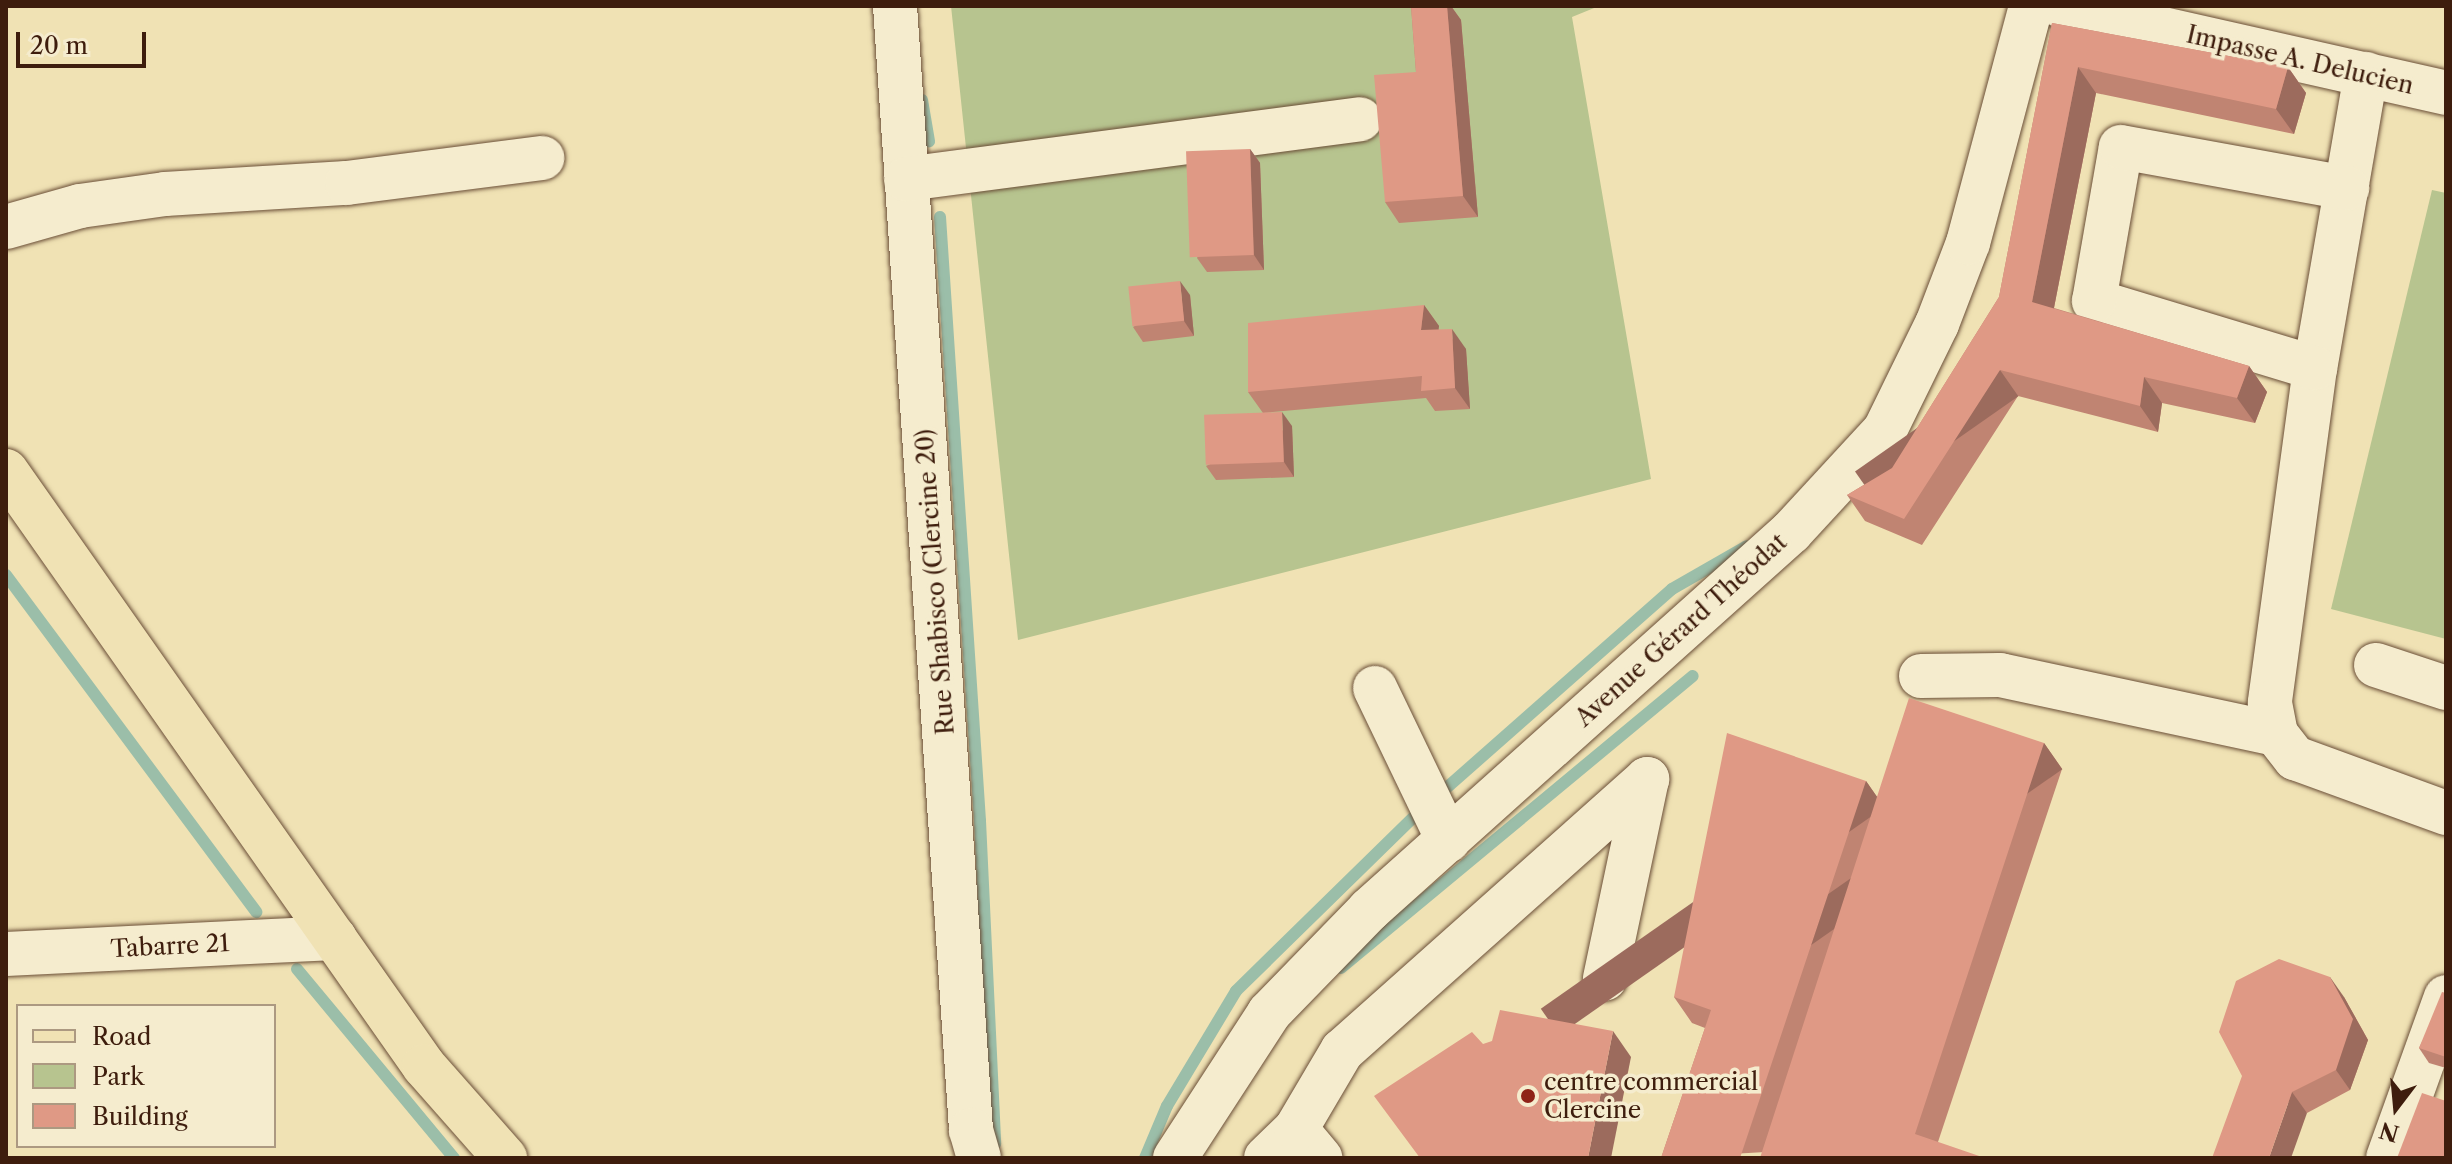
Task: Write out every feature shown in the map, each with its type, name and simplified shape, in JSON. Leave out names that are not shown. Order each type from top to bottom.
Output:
[{"type":"main road","points":[[6,471],[424,1066],[505,1158]]},
{"type":"street","name":"Rue Shabisco (Clercine 20)","points":[[895,6],[971,1130],[979,1158]]},
{"type":"street","name":"Avenue Gérard Théodat","points":[[1175,1158],[1269,1013],[1369,910],[1791,532],[1885,430],[1937,324],[1968,243],[2031,6]]},
{"type":"street","name":"Impasse A. Delucien","points":[[2061,6],[2446,93]]},
{"type":"street","points":[[2366,74],[2315,368],[2271,673],[2276,734],[2295,758],[2446,813]]},
{"type":"street","points":[[906,179],[1360,119]]},
{"type":"street","points":[[2315,368],[2094,301],[2121,147],[2347,188]]},
{"type":"street","points":[[6,227],[80,206],[165,194],[347,183],[542,158]]},
{"type":"street","points":[[2376,665],[2446,688]]},
{"type":"street","points":[[1921,676],[2000,675],[2276,734]]},
{"type":"street","points":[[1375,688],[1448,840]]},
{"type":"street","points":[[1294,1148],[1342,1051],[1647,779],[1605,979]]},
{"type":"street","name":"Tabarre 21","points":[[6,954],[335,938]]},
{"type":"street","points":[[2388,1158],[2446,997]]},
{"type":"green space","points":[[951,6],[1599,6],[1572,17],[1651,479],[1018,640]]},
{"type":"green space","points":[[2432,190],[2446,193],[2446,639],[2331,609]]},
{"type":"building","points":[[1411,6],[1447,6],[1463,196],[1385,202],[1374,75],[1416,72]]},
{"type":"building","points":[[2052,23],[2288,67],[2276,109],[2078,67],[2032,302],[2249,366],[2237,398],[2144,377],[2140,406],[2000,370],[1904,519],[1847,495],[1892,468],[1999,297]]},
{"type":"building","points":[[1250,149],[1254,255],[1190,257],[1186,151]]},
{"type":"building","points":[[1180,281],[1184,321],[1132,326],[1128,286]]},
{"type":"building","points":[[1424,305],[1421,330],[1452,329],[1455,388],[1421,391],[1422,376],[1248,392],[1248,323]]},
{"type":"building","points":[[1282,412],[1284,462],[1206,465],[1204,415]]},
{"type":"building","points":[[1909,698],[2044,743],[1915,1134],[1985,1158],[1760,1158]]},
{"type":"building","points":[[1727,733],[1866,781],[1740,1158],[1661,1158],[1711,1010],[1674,997]]},
{"type":"building","points":[[2279,959],[2330,977],[2353,1019],[2336,1070],[2292,1092],[2269,1158],[2212,1158],[2242,1076],[2219,1032],[2236,981]]},
{"type":"building","points":[[2442,992],[2446,993],[2446,1057],[2419,1048]]},
{"type":"building","name":"centre commercial Clercine","points":[[1500,1010],[1613,1031],[1588,1158],[1420,1158],[1374,1096],[1472,1032],[1483,1044],[1492,1041]]},
{"type":"building","points":[[2422,1093],[2446,1101],[2446,1158],[2397,1158]]},
{"type":"waterway","points":[[922,100],[929,141]]},
{"type":"waterway","points":[[940,217],[980,821],[995,1144]]},
{"type":"waterway","points":[[1435,798],[1672,589],[1747,546]]},
{"type":"waterway","points":[[6,575],[256,912]]},
{"type":"waterway","points":[[1341,968],[1693,676]]},
{"type":"waterway","points":[[1145,1158],[1167,1106],[1236,991],[1424,807]]},
{"type":"waterway","points":[[297,969],[454,1158]]},
{"type":"place","name":"centre commercial Clercine","points":[[1528,1096]]}]
